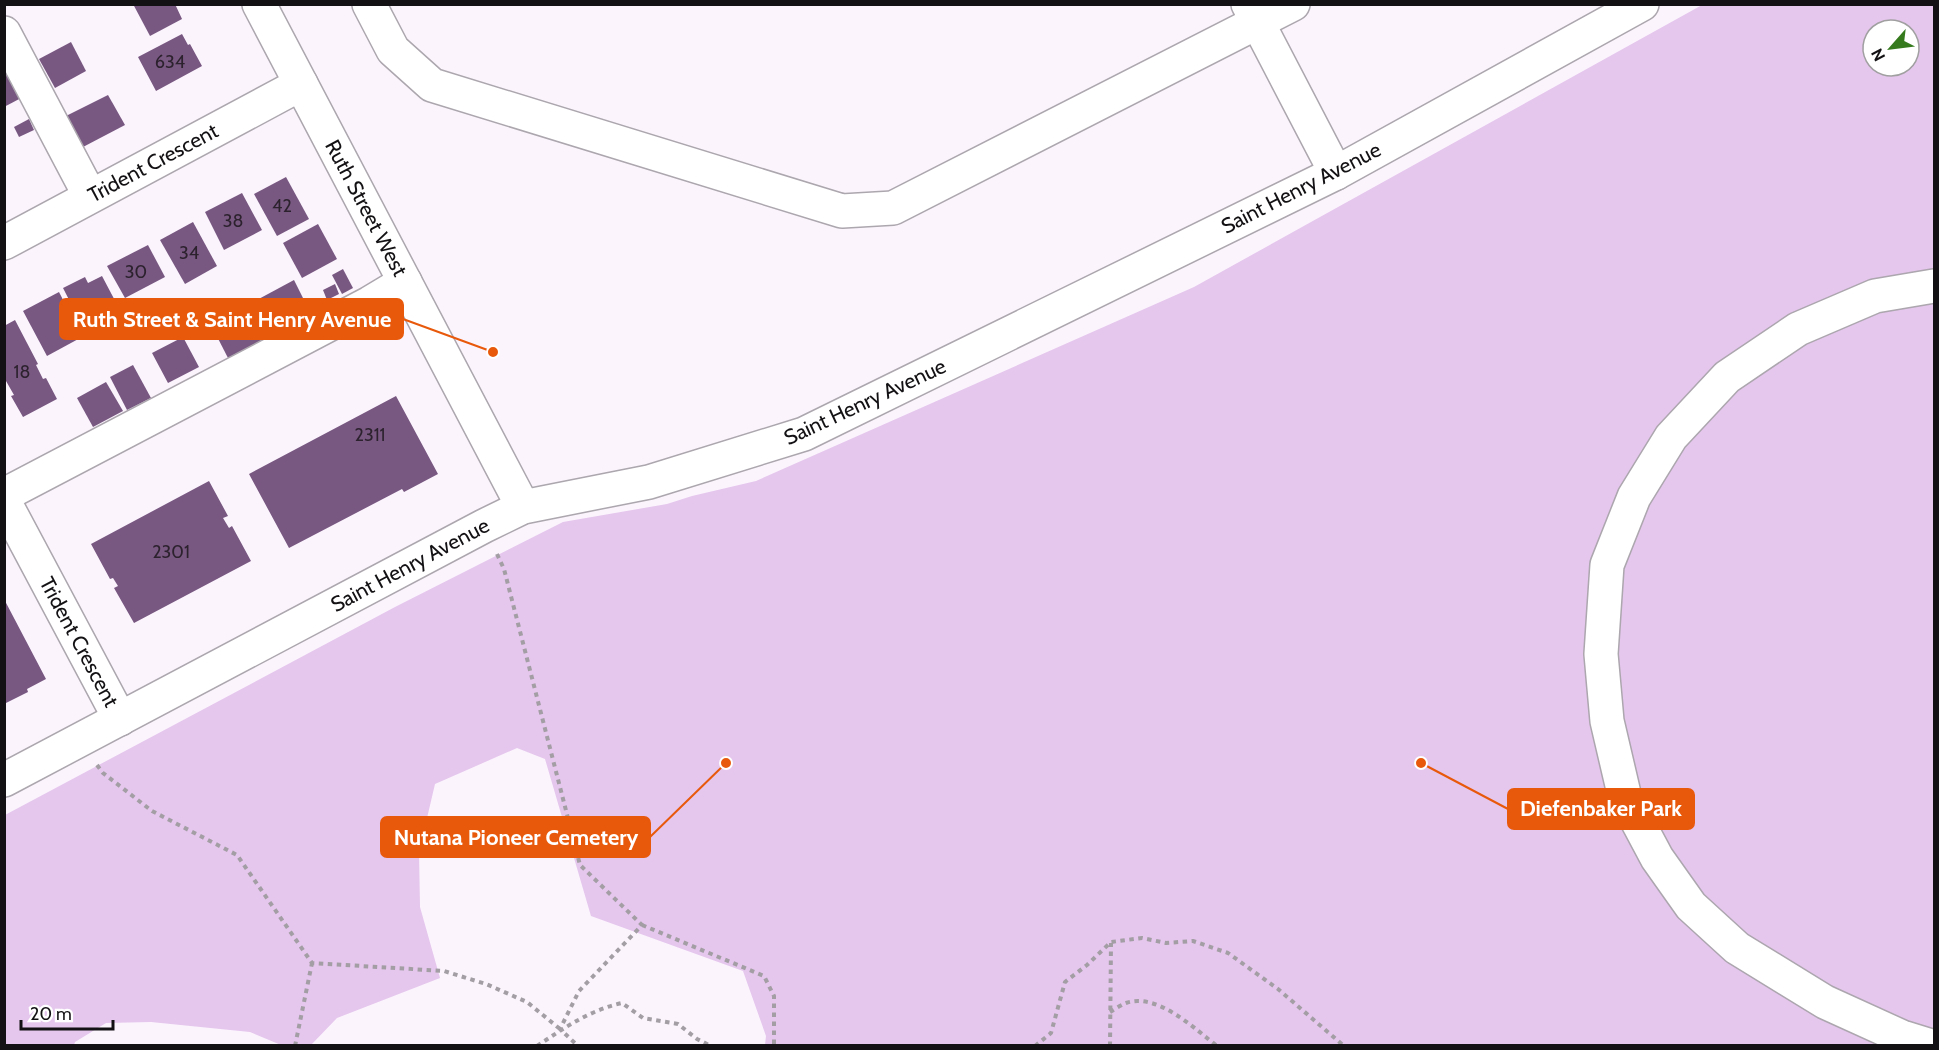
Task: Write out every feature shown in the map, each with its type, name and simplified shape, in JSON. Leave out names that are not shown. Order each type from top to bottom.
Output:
[{"type":"street","name":"Ruth Street West","points":[[259,4],[523,507]]},
{"type":"street","points":[[369,4],[393,50],[432,85],[842,211],[893,208],[1253,14],[1293,4]]},
{"type":"street","name":"Saint Henry Avenue","points":[[4,780],[523,507],[649,482],[804,434],[1336,173],[1642,4]]},
{"type":"street","points":[[1253,14],[1336,173]]},
{"type":"street","points":[[4,33],[90,196]]},
{"type":"street","name":"Trident Crescent","points":[[4,243],[301,84]]},
{"type":"street","points":[[4,495],[370,303],[405,282]]},
{"type":"street","points":[[1931,1046],[1902,1036],[1825,1002],[1737,948],[1692,906],[1656,858],[1625,798],[1608,721],[1600,654],[1607,565],[1634,497],[1671,437],[1727,377],[1798,330],[1875,296],[1935,286]]},
{"type":"street","name":"Trident Crescent","points":[[4,501],[120,719]]},
{"type":"path","points":[[484,526],[504,569],[580,865],[642,925],[764,976],[774,996],[774,1046]]},
{"type":"path","points":[[82,739],[103,773],[152,811],[237,855],[312,963],[295,1046]]},
{"type":"path","points":[[560,1029],[579,991],[642,925]]},
{"type":"path","points":[[1035,1046],[1051,1033],[1065,982],[1111,942],[1142,938],[1167,943],[1193,941],[1228,953],[1278,989],[1344,1046]]},
{"type":"path","points":[[1110,1046],[1111,942]]},
{"type":"path","points":[[312,963],[444,971],[486,984],[526,1002],[578,1046]]},
{"type":"path","points":[[1110,1012],[1128,1002],[1148,1003],[1167,1009],[1217,1046]]},
{"type":"path","points":[[537,1046],[560,1029],[604,1007],[622,1003],[643,1018],[678,1024],[711,1046]]},
{"type":"shaded area","points":[[1702,5],[1934,5],[1934,1045],[765,1045],[766,1036],[743,971],[591,916],[545,759],[517,748],[435,784],[419,852],[420,907],[440,978],[337,1018],[311,1045],[281,1045],[250,1032],[151,1022],[106,1023],[75,1042],[74,1045],[5,1046],[5,815],[395,607],[563,522],[667,504],[756,481],[1194,287]]},
{"type":"building","points":[[133,4],[175,4],[182,19],[150,36]]},
{"type":"building","points":[[182,34],[202,66],[156,91],[138,57]]},
{"type":"building","points":[[71,42],[86,71],[55,88],[39,59]]},
{"type":"building","points":[[8,70],[23,97],[4,107],[4,72]]},
{"type":"building","points":[[108,95],[125,125],[83,147],[66,116]]},
{"type":"building","points":[[29,119],[34,130],[19,137],[14,127]]},
{"type":"building","points":[[286,177],[309,219],[277,236],[254,194]]},
{"type":"building","points":[[242,193],[262,230],[224,250],[205,212]]},
{"type":"building","points":[[193,222],[217,266],[185,284],[160,240]]},
{"type":"building","points":[[318,224],[337,259],[302,278],[283,243]]},
{"type":"building","points":[[148,245],[165,277],[125,298],[107,266]]},
{"type":"building","points":[[343,269],[353,288],[342,294],[332,275]]},
{"type":"building","points":[[102,276],[121,312],[85,331],[63,288],[85,277],[88,283]]},
{"type":"building","points":[[294,280],[311,314],[272,335],[255,301]]},
{"type":"building","points":[[335,284],[339,294],[327,300],[323,290]]},
{"type":"building","points":[[59,292],[82,337],[47,356],[23,311]]},
{"type":"building","points":[[242,302],[262,340],[228,358],[208,319]]},
{"type":"building","points":[[15,320],[38,364],[36,365],[43,379],[46,378],[57,399],[23,417],[11,396],[14,395],[6,381],[4,382],[4,326]]},
{"type":"building","points":[[183,337],[199,367],[168,383],[152,353]]},
{"type":"building","points":[[133,365],[151,398],[127,410],[110,377]]},
{"type":"building","points":[[106,382],[123,411],[93,427],[77,398]]},
{"type":"building","points":[[396,396],[438,474],[404,492],[402,489],[289,548],[249,474]]},
{"type":"building","points":[[209,481],[228,516],[223,518],[229,528],[232,526],[251,561],[134,623],[114,588],[118,586],[113,578],[110,579],[91,544]]},
{"type":"building","points":[[4,599],[46,679],[27,689],[28,692],[4,704]]},
{"type":"place","name":"Ruth Street & Saint Henry Avenue","points":[[493,352]]},
{"type":"place","name":"Nutana Pioneer Cemetery","points":[[726,763]]},
{"type":"place","name":"Diefenbaker Park","points":[[1421,763]]}]
